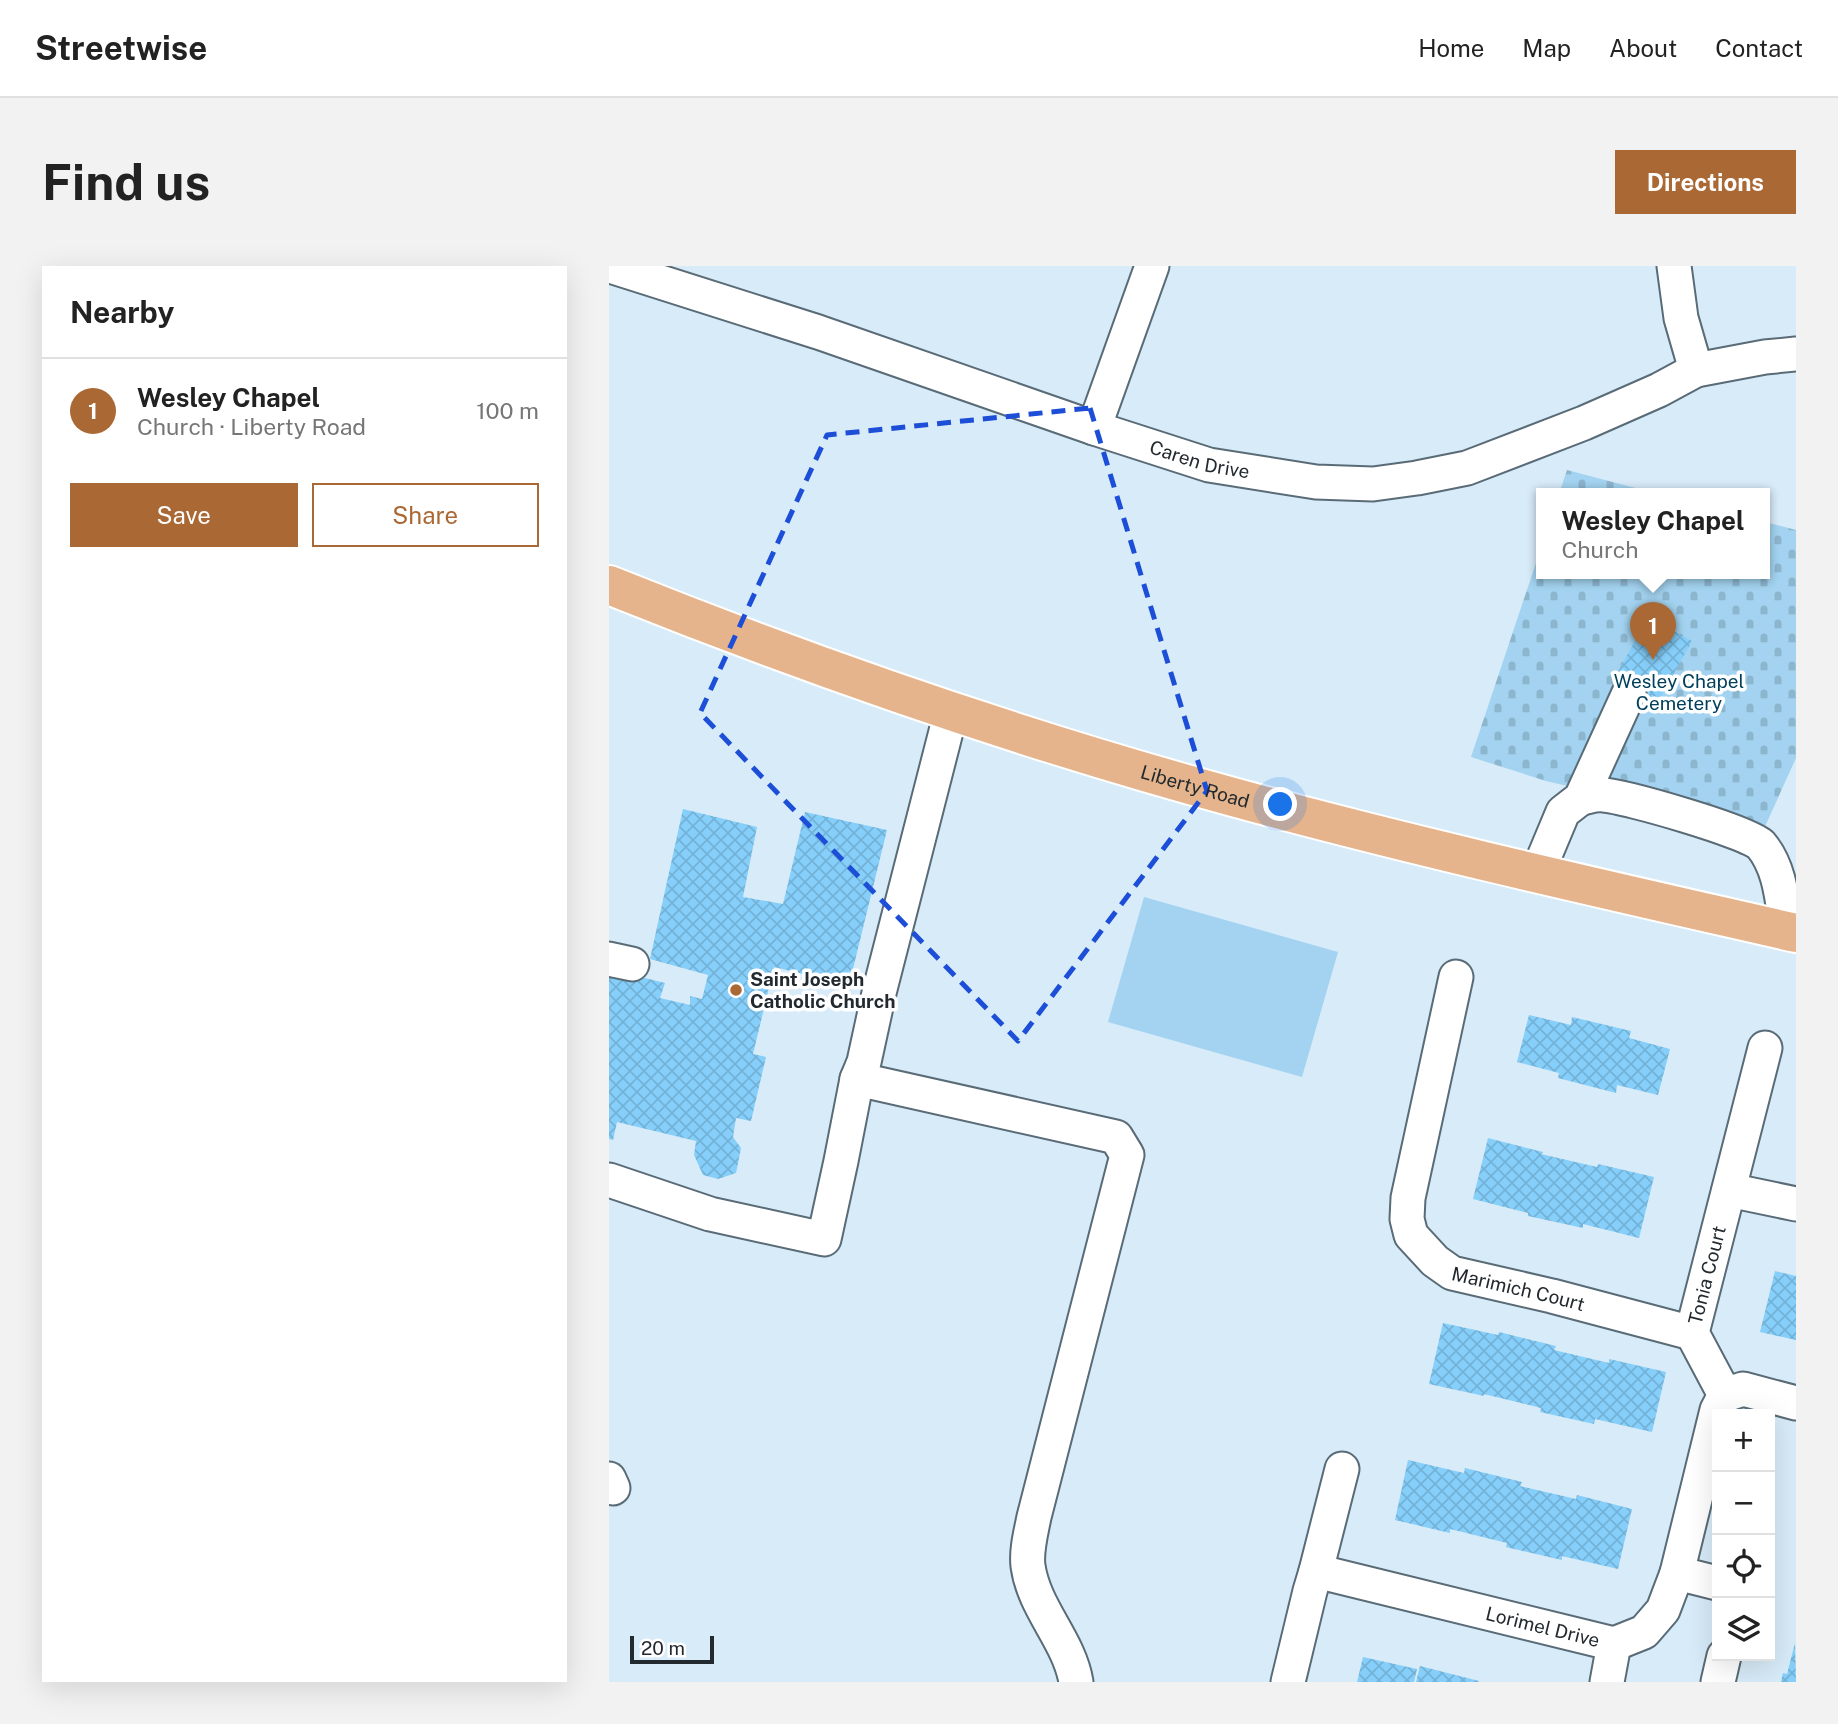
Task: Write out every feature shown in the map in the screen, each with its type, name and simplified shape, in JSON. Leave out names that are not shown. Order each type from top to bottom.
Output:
[{"type":"main road","name":"Liberty Road","points":[[609,585],[760,644],[951,712],[1231,797],[1358,831],[1792,932]]},
{"type":"street","name":"Caren Drive","points":[[610,266],[818,332],[1209,465],[1316,482],[1373,484],[1467,468],[1584,424],[1696,370],[1796,354]]},
{"type":"street","points":[[1094,428],[1151,266]]},
{"type":"street","points":[[1674,266],[1681,318],[1696,370]]},
{"type":"street","points":[[1537,874],[1563,812],[1581,798],[1629,693]]},
{"type":"street","points":[[609,1180],[710,1214],[824,1239],[860,1070],[951,712]]},
{"type":"street","points":[[1581,798],[1602,795],[1642,804],[1728,829],[1758,842],[1776,870],[1792,932]]},
{"type":"street","name":"Marimich Court","points":[[1456,977],[1408,1198],[1407,1219],[1411,1235],[1435,1261],[1452,1273],[1692,1333]]},
{"type":"street","name":"Tonia Court","points":[[1725,1395],[1692,1333],[1765,1048]]},
{"type":"street","points":[[860,1070],[1116,1137],[1127,1155],[1037,1504],[1030,1542],[1028,1564],[1035,1592],[1051,1626],[1068,1653],[1076,1682]]},
{"type":"street","points":[[1729,1190],[1796,1204]]},
{"type":"street","points":[[1725,1395],[1743,1390],[1796,1403]]},
{"type":"street","name":"Lorimel Drive","points":[[1316,1571],[1614,1644],[1644,1632],[1663,1610],[1677,1573],[1717,1410],[1725,1395]]},
{"type":"street","points":[[1288,1682],[1342,1469]]},
{"type":"street","points":[[1677,1573],[1712,1582]]},
{"type":"street","points":[[1607,1682],[1614,1644]]},
{"type":"street","points":[[1718,1682],[1723,1661]]},
{"type":"highlighted area","points":[[1090,408],[1207,791],[1018,1041],[700,713],[827,435]]},
{"type":"green space","points":[[1567,470],[1635,488],[1561,488]]},
{"type":"green space","name":"Wesley Chapel Cemetery","points":[[1770,523],[1796,530],[1796,758],[1763,831],[1546,781],[1471,757],[1536,563],[1536,579],[1770,579]]},
{"type":"green space","points":[[1144,897],[1338,952],[1302,1077],[1108,1022]]},
{"type":"building","points":[[1648,617],[1692,641],[1658,702],[1614,679]]},
{"type":"building","name":"Saint Joseph Catholic Church","points":[[683,809],[757,827],[743,897],[783,904],[805,812],[887,830],[849,985],[774,967],[753,1054],[766,1057],[751,1121],[736,1118],[733,1137],[741,1148],[736,1173],[718,1179],[703,1175],[694,1155],[696,1141],[617,1122],[613,1140],[609,1139],[609,969],[665,983],[660,998],[690,1005],[690,996],[702,999],[708,975],[650,959]]},
{"type":"building","points":[[1529,1015],[1571,1025],[1572,1017],[1631,1031],[1629,1038],[1670,1049],[1658,1095],[1617,1085],[1616,1093],[1558,1078],[1559,1073],[1517,1062]]},
{"type":"building","points":[[1488,1138],[1543,1152],[1541,1154],[1654,1177],[1639,1238],[1583,1224],[1583,1228],[1528,1216],[1528,1213],[1473,1199]]},
{"type":"building","points":[[1775,1271],[1796,1276],[1796,1340],[1760,1332]]},
{"type":"building","points":[[1443,1323],[1498,1335],[1499,1332],[1556,1346],[1554,1350],[1609,1363],[1609,1359],[1666,1372],[1652,1432],[1595,1419],[1594,1424],[1540,1412],[1541,1408],[1484,1394],[1429,1384]]},
{"type":"building","points":[[1408,1460],[1464,1473],[1465,1468],[1522,1482],[1520,1486],[1576,1499],[1577,1495],[1632,1509],[1618,1569],[1562,1556],[1562,1560],[1506,1547],[1507,1543],[1450,1529],[1450,1533],[1395,1520]]},
{"type":"building","points":[[1795,1643],[1796,1682],[1781,1682],[1783,1673],[1787,1674]]},
{"type":"building","points":[[1363,1657],[1417,1669],[1414,1682],[1357,1682]]},
{"type":"building","points":[[1420,1666],[1479,1681],[1416,1682]]},
{"type":"place","name":"Wesley Chapel","points":[[1653,660]]},
{"type":"place","name":"Saint Joseph Catholic Church","points":[[736,990]]}]
